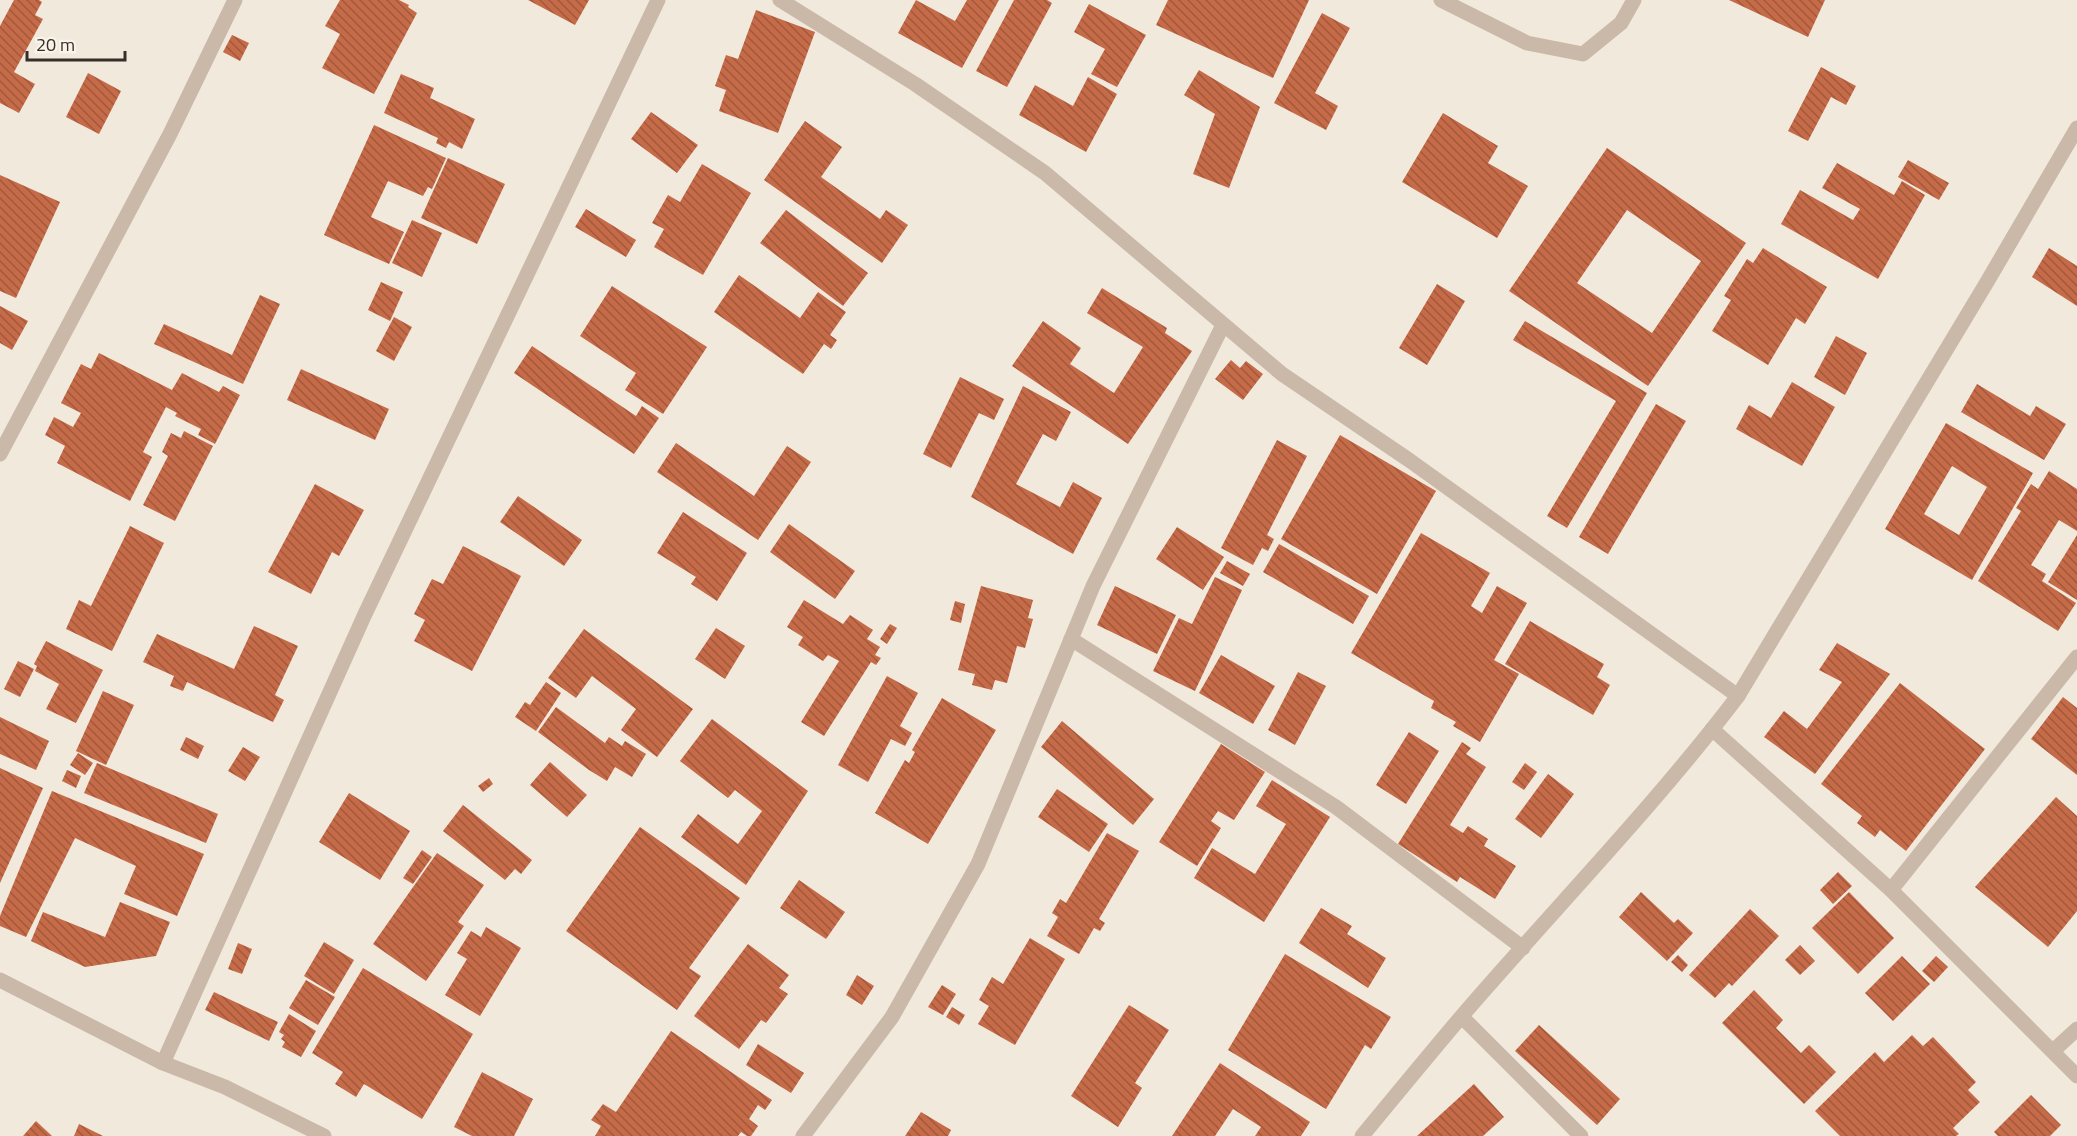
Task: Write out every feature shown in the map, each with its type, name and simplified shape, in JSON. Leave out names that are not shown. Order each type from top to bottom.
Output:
[{"type":"street","points":[[0,454],[170,134],[236,0]]},
{"type":"street","points":[[163,1063],[364,614],[658,0]]},
{"type":"street","points":[[780,0],[915,84],[1045,173],[1282,374],[1409,460],[1738,696]]},
{"type":"street","points":[[1442,0],[1527,43],[1583,54],[1622,23],[1634,0]]},
{"type":"street","points":[[1362,1136],[1461,1017],[1601,861],[1738,696],[2077,129]]},
{"type":"street","points":[[803,1136],[892,1017],[978,864],[1099,576],[1224,325]]},
{"type":"street","points":[[1071,639],[1336,807],[1523,948]]},
{"type":"street","points":[[1891,890],[2077,657]]},
{"type":"street","points":[[1712,729],[1891,890],[2077,1076]]},
{"type":"street","points":[[0,980],[163,1063],[225,1087],[324,1136]]},
{"type":"street","points":[[1461,1017],[1581,1136]]},
{"type":"street","points":[[2053,1051],[2077,1029]]},
{"type":"building","points":[[14,0],[39,0],[42,2],[35,15],[43,19],[14,72],[35,84],[19,113],[0,103],[0,26]]},
{"type":"building","points":[[340,0],[399,0],[409,5],[408,7],[417,13],[374,94],[322,68],[340,34],[325,26]]},
{"type":"building","points":[[528,0],[589,0],[575,25]]},
{"type":"building","points":[[916,0],[955,21],[967,0],[999,0],[962,68],[898,33]]},
{"type":"building","points":[[1014,0],[1047,0],[1052,3],[1007,87],[976,71]]},
{"type":"building","points":[[1168,0],[1309,0],[1273,78],[1156,25]]},
{"type":"building","points":[[1729,0],[1825,0],[1808,37]]},
{"type":"building","points":[[1089,4],[1146,35],[1117,87],[1091,74],[1105,49],[1074,32]]},
{"type":"building","points":[[756,10],[815,32],[778,133],[719,111],[726,90],[715,86],[726,55],[738,59]]},
{"type":"building","points":[[1322,13],[1350,28],[1315,93],[1338,106],[1326,130],[1274,103]]},
{"type":"building","points":[[232,35],[249,43],[240,61],[223,52]]},
{"type":"building","points":[[1821,67],[1856,86],[1846,105],[1831,97],[1808,141],[1788,131]]},
{"type":"building","points":[[1199,70],[1260,107],[1229,188],[1193,174],[1215,114],[1184,95]]},
{"type":"building","points":[[88,73],[121,91],[99,134],[66,117]]},
{"type":"building","points":[[401,74],[434,88],[430,98],[475,119],[462,149],[449,142],[446,148],[436,143],[438,138],[384,113]]},
{"type":"building","points":[[1088,77],[1117,94],[1086,152],[1019,115],[1035,85],[1073,106]]},
{"type":"building","points":[[651,112],[698,145],[677,173],[631,139]]},
{"type":"building","points":[[1443,113],[1498,146],[1488,163],[1528,186],[1497,238],[1402,182]]},
{"type":"building","points":[[805,121],[842,147],[821,177],[880,219],[886,210],[908,225],[882,263],[764,180]]},
{"type":"building","points":[[374,125],[446,158],[432,189],[428,187],[423,196],[388,181],[371,217],[404,232],[389,264],[324,235]]},
{"type":"building","points":[[1607,148],[1746,243],[1648,386],[1509,291]],"holes":[[[1627,210],[1701,261],[1652,333],[1577,283]]]},
{"type":"building","points":[[448,158],[505,184],[477,244],[421,218]]},
{"type":"building","points":[[1908,160],[1949,183],[1939,200],[1898,177]]},
{"type":"building","points":[[1837,163],[1894,195],[1902,181],[1925,195],[1878,279],[1781,224],[1800,190],[1853,220],[1860,209],[1822,188]]},
{"type":"building","points":[[702,164],[751,193],[703,275],[654,247],[664,229],[652,223],[668,195],[680,202]]},
{"type":"building","points":[[0,175],[60,202],[16,298],[0,291]]},
{"type":"building","points":[[586,209],[636,240],[626,257],[575,227]]},
{"type":"building","points":[[786,210],[868,273],[843,306],[760,243]]},
{"type":"building","points":[[412,220],[442,233],[422,277],[392,263]]},
{"type":"building","points":[[1763,248],[1827,287],[1805,324],[1796,318],[1768,365],[1712,331],[1731,300],[1724,296],[1747,259],[1753,263]]},
{"type":"building","points":[[2049,248],[2077,266],[2077,306],[2032,277]]},
{"type":"building","points":[[739,275],[800,318],[818,292],[846,312],[830,335],[837,340],[831,349],[824,344],[803,374],[714,312]]},
{"type":"building","points":[[381,282],[403,292],[390,321],[368,310]]},
{"type":"building","points":[[1437,284],[1465,301],[1427,365],[1399,348]]},
{"type":"building","points":[[612,286],[707,347],[663,414],[625,390],[636,373],[580,336]]},
{"type":"building","points":[[1102,288],[1167,328],[1165,333],[1192,351],[1128,444],[1012,366],[1043,321],[1081,348],[1070,364],[1114,393],[1143,347],[1087,313]]},
{"type":"building","points":[[260,295],[280,304],[243,384],[154,344],[164,324],[232,355]]},
{"type":"building","points":[[0,306],[28,321],[12,350],[0,343]]},
{"type":"building","points":[[394,317],[412,327],[394,361],[376,351]]},
{"type":"building","points":[[1525,321],[1647,393],[1567,528],[1547,516],[1616,401],[1513,340]]},
{"type":"building","points":[[1836,336],[1867,353],[1845,395],[1814,377]]},
{"type":"building","points":[[532,346],[636,416],[642,406],[659,418],[634,454],[514,373]]},
{"type":"building","points":[[99,353],[172,390],[182,373],[219,392],[223,386],[240,395],[215,444],[198,435],[201,429],[175,416],[177,413],[166,407],[143,452],[152,457],[130,501],[57,463],[65,446],[45,435],[54,417],[73,427],[81,413],[61,403],[81,364],[91,369]]},
{"type":"building","points":[[1231,360],[1240,368],[1246,361],[1263,374],[1243,400],[1215,379]]},
{"type":"building","points":[[301,369],[389,409],[375,440],[287,400]]},
{"type":"building","points":[[960,377],[1004,399],[994,420],[979,413],[951,468],[923,454]]},
{"type":"building","points":[[1792,382],[1835,407],[1802,466],[1736,429],[1749,405],[1771,418]]},
{"type":"building","points":[[1977,384],[2030,416],[2036,406],[2066,424],[2044,460],[1961,412]]},
{"type":"building","points":[[1023,386],[1071,412],[1056,441],[1043,434],[1016,484],[1060,507],[1073,482],[1102,498],[1073,554],[971,497]]},
{"type":"building","points":[[1656,404],[1686,421],[1608,554],[1579,537]]},
{"type":"building","points":[[1946,423],[2033,473],[1972,580],[1885,529]],"holes":[[[1952,466],[1987,487],[1959,535],[1924,514]]]},
{"type":"building","points":[[184,431],[213,446],[175,521],[143,505],[168,456],[162,452],[171,433],[181,438]]},
{"type":"building","points":[[1340,435],[1436,491],[1377,594],[1281,539]]},
{"type":"building","points":[[1277,440],[1307,456],[1267,535],[1274,539],[1268,551],[1262,548],[1253,565],[1221,548]]},
{"type":"building","points":[[676,443],[754,496],[787,446],[811,462],[758,540],[657,472]]},
{"type":"building","points":[[2049,471],[2077,489],[2077,531],[2059,520],[2031,565],[2046,574],[2042,581],[2076,603],[2058,631],[1978,581],[2021,511],[2016,508],[2031,484],[2038,489]]},
{"type":"building","points":[[315,484],[364,510],[339,556],[332,552],[311,594],[268,572]]},
{"type":"building","points":[[518,496],[582,540],[564,566],[500,522]]},
{"type":"building","points":[[683,512],[747,553],[717,601],[691,584],[696,577],[657,553]]},
{"type":"building","points":[[789,524],[855,571],[835,599],[770,552]]},
{"type":"building","points":[[130,526],[164,543],[112,651],[66,629],[79,600],[91,606]]},
{"type":"building","points":[[1177,527],[1224,557],[1203,590],[1156,559]]},
{"type":"building","points":[[1421,533],[1490,573],[1471,606],[1482,613],[1497,586],[1527,603],[1494,660],[1519,674],[1480,742],[1453,726],[1456,722],[1431,708],[1434,701],[1351,653]]},
{"type":"building","points":[[2077,535],[2077,600],[2048,582]]},
{"type":"building","points":[[1279,544],[1369,596],[1353,624],[1263,572]]},
{"type":"building","points":[[463,546],[521,576],[472,671],[414,641],[425,620],[414,614],[432,579],[443,584]]},
{"type":"building","points":[[1227,561],[1250,574],[1243,586],[1220,573]]},
{"type":"building","points":[[1215,577],[1242,590],[1195,691],[1153,671],[1179,618],[1192,624]]},
{"type":"building","points":[[981,586],[1033,600],[1028,618],[1033,619],[1025,648],[1017,646],[1007,683],[995,680],[992,690],[972,685],[975,674],[958,670]]},
{"type":"building","points":[[1115,586],[1176,615],[1157,654],[1097,625]]},
{"type":"building","points":[[804,600],[843,624],[850,615],[873,630],[867,639],[880,647],[875,655],[881,658],[876,665],[871,662],[824,736],[801,722],[839,661],[828,655],[823,661],[798,645],[803,637],[787,627]]},
{"type":"building","points":[[955,601],[965,604],[961,623],[950,620]]},
{"type":"building","points":[[1530,621],[1604,664],[1597,677],[1610,685],[1593,715],[1505,664]]},
{"type":"building","points":[[890,624],[897,628],[887,644],[880,639]]},
{"type":"building","points":[[254,626],[298,646],[275,695],[284,700],[273,722],[187,682],[183,691],[170,686],[174,676],[143,662],[157,634],[234,669]]},
{"type":"building","points":[[716,628],[745,646],[725,679],[695,659]]},
{"type":"building","points":[[584,629],[693,709],[657,757],[621,730],[636,709],[592,676],[576,698],[548,678]]},
{"type":"building","points":[[46,641],[103,670],[76,723],[46,709],[59,684],[35,671],[37,666],[34,664]]},
{"type":"building","points":[[1837,643],[1890,674],[1815,774],[1764,737],[1784,711],[1807,729],[1842,682],[1819,670]]},
{"type":"building","points":[[1221,655],[1275,686],[1253,724],[1199,693]]},
{"type":"building","points":[[18,661],[34,669],[20,697],[4,689]]},
{"type":"building","points":[[1298,672],[1326,686],[1295,745],[1268,730]]},
{"type":"building","points":[[887,676],[918,693],[900,726],[912,733],[905,746],[891,739],[868,782],[838,765]]},
{"type":"building","points":[[546,682],[561,693],[536,731],[515,717],[525,702],[530,705]]},
{"type":"building","points":[[1900,683],[1985,749],[1906,851],[1880,830],[1875,837],[1857,823],[1862,816],[1821,784]]},
{"type":"building","points":[[103,691],[134,705],[106,765],[76,751]]},
{"type":"building","points":[[2063,697],[2077,708],[2077,775],[2031,739]]},
{"type":"building","points":[[942,698],[996,730],[928,844],[875,813],[905,760],[909,763],[915,752],[912,750]]},
{"type":"building","points":[[556,707],[605,743],[609,737],[622,746],[625,741],[646,754],[632,777],[615,767],[607,781],[538,732]]},
{"type":"building","points":[[0,717],[49,741],[36,770],[0,754]]},
{"type":"building","points":[[712,719],[808,791],[746,885],[681,837],[698,814],[738,844],[762,811],[735,790],[728,798],[680,761]]},
{"type":"building","points":[[1062,721],[1154,799],[1133,825],[1041,747]]},
{"type":"building","points":[[1409,732],[1439,751],[1406,804],[1376,785]]},
{"type":"building","points":[[186,737],[204,746],[198,759],[180,750]]},
{"type":"building","points":[[1462,742],[1471,748],[1466,754],[1486,767],[1450,825],[1463,833],[1468,826],[1488,839],[1484,846],[1516,866],[1495,899],[1460,877],[1457,882],[1398,844]]},
{"type":"building","points":[[1221,744],[1265,772],[1234,820],[1218,811],[1211,821],[1221,828],[1197,866],[1159,842]]},
{"type":"building","points":[[243,747],[260,757],[245,781],[228,771]]},
{"type":"building","points":[[78,753],[93,763],[85,775],[70,765]]},
{"type":"building","points":[[550,762],[587,795],[567,817],[530,785]]},
{"type":"building","points":[[97,763],[218,814],[206,843],[84,793]]},
{"type":"building","points":[[1525,763],[1537,772],[1524,790],[1512,782]]},
{"type":"building","points":[[0,768],[43,788],[0,883]]},
{"type":"building","points":[[67,770],[81,776],[76,788],[62,781]]},
{"type":"building","points":[[1548,774],[1574,794],[1541,838],[1515,819]]},
{"type":"building","points":[[489,778],[493,784],[483,792],[478,786]]},
{"type":"building","points":[[1272,780],[1330,817],[1264,922],[1194,878],[1212,848],[1255,874],[1286,824],[1256,806]]},
{"type":"building","points":[[1057,789],[1108,824],[1089,852],[1038,817]]},
{"type":"building","points":[[52,791],[204,854],[177,916],[124,894],[136,866],[75,838],[26,937],[0,926],[0,916]]},
{"type":"building","points":[[349,793],[410,831],[380,880],[319,842]]},
{"type":"building","points":[[2056,797],[2077,816],[2077,911],[2048,947],[1975,887]]},
{"type":"building","points":[[463,805],[532,860],[521,874],[515,869],[505,880],[443,831]]},
{"type":"building","points":[[640,827],[740,898],[689,968],[701,976],[677,1010],[566,931]]},
{"type":"building","points":[[1107,833],[1139,851],[1099,919],[1105,923],[1100,931],[1094,928],[1079,954],[1047,936],[1058,917],[1052,913],[1060,899],[1066,903]]},
{"type":"building","points":[[422,850],[432,857],[413,884],[403,878]]},
{"type":"building","points":[[437,853],[484,885],[458,922],[464,926],[426,981],[373,944]]},
{"type":"building","points":[[1838,872],[1852,886],[1833,904],[1820,890]]},
{"type":"building","points":[[799,880],[845,912],[826,939],[780,908]]},
{"type":"building","points":[[1641,892],[1674,923],[1678,919],[1693,933],[1667,961],[1619,917]]},
{"type":"building","points":[[1849,892],[1894,938],[1858,974],[1812,928]]},
{"type":"building","points":[[120,902],[170,922],[156,956],[85,967],[31,941],[43,912],[105,937]]},
{"type":"building","points":[[1321,908],[1352,926],[1347,934],[1386,958],[1368,988],[1299,943]]},
{"type":"building","points":[[1750,909],[1779,936],[1732,986],[1729,983],[1715,998],[1689,975]]},
{"type":"building","points":[[486,927],[521,948],[480,1016],[445,995],[467,959],[457,953],[471,931],[481,937]]},
{"type":"building","points":[[1030,938],[1065,959],[1015,1045],[978,1024],[989,1006],[979,1000],[992,977],[1003,984]]},
{"type":"building","points":[[324,942],[354,960],[334,994],[304,976]]},
{"type":"building","points":[[238,943],[252,949],[242,974],[228,969]]},
{"type":"building","points":[[748,944],[789,975],[779,988],[788,994],[766,1023],[761,1020],[739,1049],[694,1016]]},
{"type":"building","points":[[1800,945],[1815,961],[1800,975],[1785,960]]},
{"type":"building","points":[[1285,954],[1391,1017],[1371,1049],[1365,1045],[1326,1109],[1228,1050]]},
{"type":"building","points":[[1678,955],[1688,965],[1682,972],[1671,962]]},
{"type":"building","points":[[1902,956],[1930,984],[1893,1021],[1865,993]]},
{"type":"building","points":[[1936,956],[1948,967],[1934,982],[1922,971]]},
{"type":"building","points":[[363,968],[473,1034],[422,1119],[364,1084],[356,1097],[335,1084],[343,1072],[312,1053]]},
{"type":"building","points":[[857,975],[874,986],[862,1005],[846,995]]},
{"type":"building","points":[[306,980],[335,997],[318,1025],[289,1008]]},
{"type":"building","points":[[942,985],[956,994],[943,1015],[928,1007]]},
{"type":"building","points":[[1754,990],[1783,1020],[1776,1028],[1801,1053],[1809,1045],[1836,1072],[1804,1104],[1722,1023]]},
{"type":"building","points":[[214,992],[278,1022],[269,1041],[205,1010]]},
{"type":"building","points":[[1129,1005],[1169,1030],[1135,1083],[1142,1088],[1118,1127],[1071,1096]]},
{"type":"building","points":[[952,1007],[965,1015],[959,1025],[946,1017]]},
{"type":"building","points":[[289,1014],[316,1031],[301,1057],[282,1047],[285,1042],[281,1039],[284,1035],[279,1032]]},
{"type":"building","points":[[1539,1025],[1620,1099],[1597,1125],[1515,1051]]},
{"type":"building","points":[[671,1031],[772,1100],[765,1110],[758,1105],[749,1119],[758,1126],[751,1136],[741,1132],[738,1136],[595,1136],[601,1126],[591,1120],[603,1104],[616,1112]]},
{"type":"building","points":[[1912,1035],[1923,1046],[1933,1037],[1976,1082],[1968,1090],[1980,1102],[1953,1128],[1959,1134],[1956,1136],[1840,1136],[1815,1111],[1875,1052],[1884,1062]]},
{"type":"building","points":[[758,1044],[804,1073],[791,1093],[746,1065]]},
{"type":"building","points":[[1220,1063],[1310,1122],[1301,1136],[1255,1136],[1261,1127],[1233,1109],[1215,1136],[1172,1136]]},
{"type":"building","points":[[482,1072],[533,1099],[514,1136],[472,1136],[454,1127]]},
{"type":"building","points":[[1474,1084],[1504,1117],[1483,1136],[1417,1136]]},
{"type":"building","points":[[2031,1095],[2061,1125],[2050,1136],[1998,1136],[1994,1132]]},
{"type":"building","points":[[921,1112],[951,1130],[948,1136],[905,1136]]},
{"type":"building","points":[[36,1121],[52,1136],[23,1136]]},
{"type":"building","points":[[79,1124],[103,1136],[74,1136]]}]
